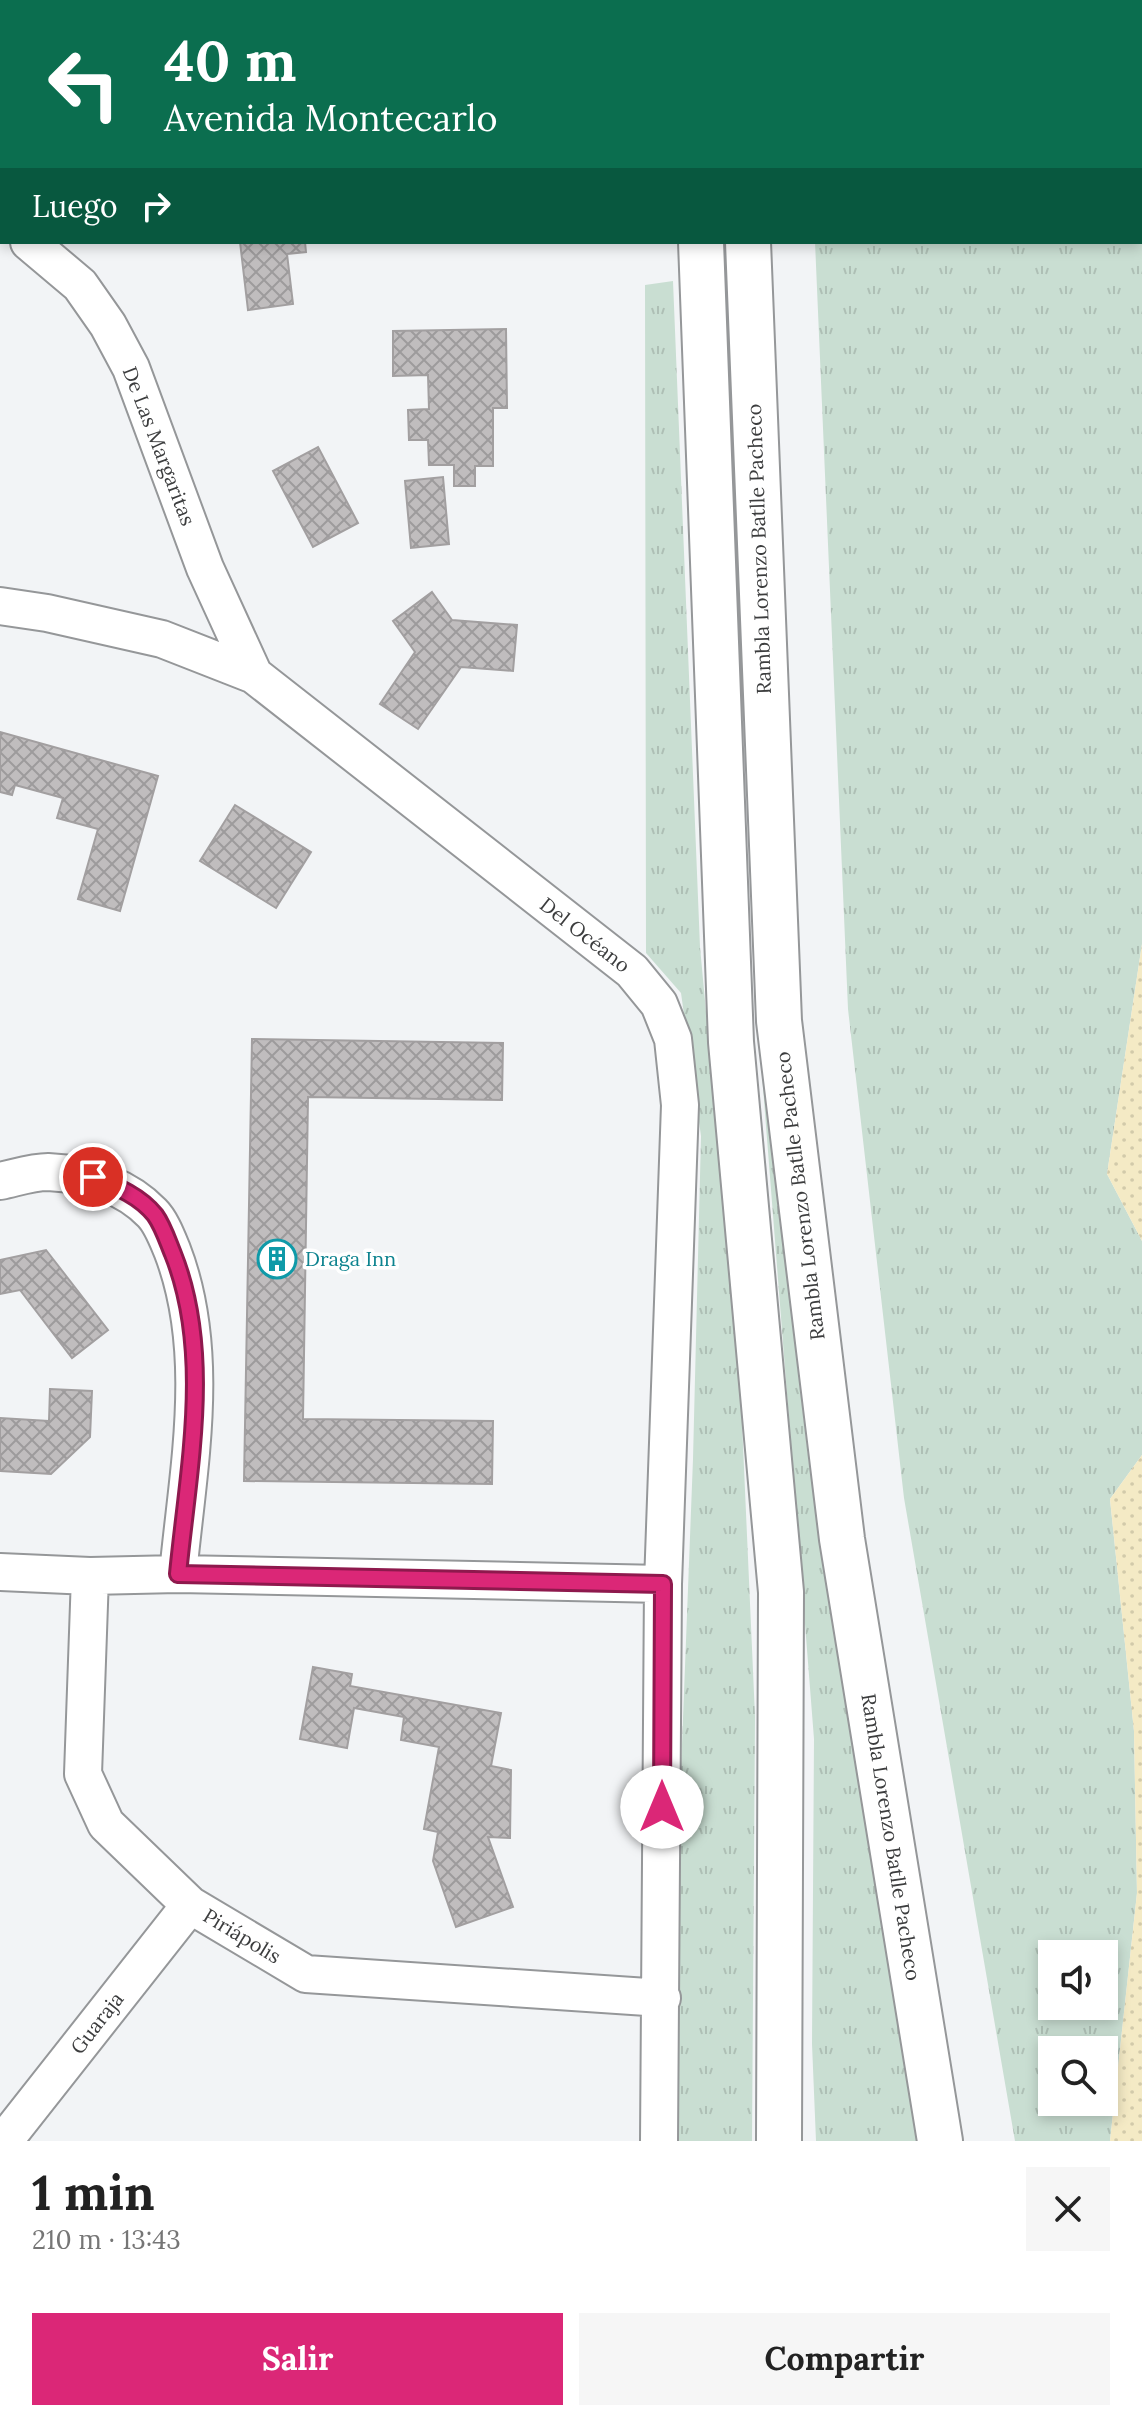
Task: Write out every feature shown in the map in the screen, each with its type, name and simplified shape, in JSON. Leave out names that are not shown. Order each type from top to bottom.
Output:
[{"type":"main road","points":[[701,244],[731,1042],[781,1592],[779,2141]]},
{"type":"main road","name":"Rambla Lorenzo Batlle Pacheco","points":[[748,244],[779,1021],[842,1539],[940,2141]]},
{"type":"street","name":"De Las Margaritas","points":[[31,244],[80,285],[108,325],[131,368],[205,568],[254,675]]},
{"type":"street","name":"Del Océano","points":[[0,606],[47,613],[162,639],[254,675],[632,971],[659,1004],[673,1039],[680,1105],[663,1584]]},
{"type":"street","points":[[0,1181],[45,1172],[93,1177],[127,1191],[146,1207],[155,1215],[170,1244],[182,1276],[195,1351],[193,1415],[178,1574]]},
{"type":"street","points":[[0,1572],[663,1584],[659,2141]]},
{"type":"street","name":"Piriápolis","points":[[90,1576],[83,1774],[106,1824],[190,1905],[306,1974],[662,1998]]},
{"type":"street","name":"Guaraja","points":[[4,2141],[190,1905]]},
{"type":"green space","points":[[815,244],[1142,244],[1142,944],[1107,1174],[1142,1241],[1142,1455],[1110,1499],[1134,1731],[1137,1893],[1118,2068],[1118,2036],[1038,2036],[1038,2116],[1113,2116],[1110,2141],[1015,2141],[904,1498],[848,1009]]},
{"type":"green space","points":[[673,281],[700,947],[740,1377],[755,1716],[752,2141],[675,2141],[675,1926],[693,1459],[701,1136],[681,993],[646,953],[645,285]]},
{"type":"green space","points":[[761,1062],[809,1463],[881,1874],[917,2141],[816,2141],[812,2044],[814,1739]]},
{"type":"sand","points":[[1142,944],[1142,1241],[1107,1174]]},
{"type":"sand","points":[[1142,1455],[1142,2141],[1110,2141],[1113,2116],[1118,2116],[1118,2068],[1137,1893],[1134,1731],[1110,1499]]},
{"type":"building","points":[[240,244],[305,244],[306,252],[287,254],[293,304],[248,310]]},
{"type":"building","points":[[506,329],[507,408],[493,408],[493,466],[475,466],[475,486],[454,486],[454,465],[429,465],[428,440],[409,440],[408,410],[429,409],[428,375],[393,376],[393,331]]},
{"type":"building","points":[[318,447],[358,523],[313,547],[273,471]]},
{"type":"building","points":[[443,477],[449,544],[411,548],[405,481]]},
{"type":"building","points":[[432,592],[452,620],[517,625],[513,671],[461,667],[418,729],[380,704],[415,652],[393,621]]},
{"type":"building","points":[[0,732],[158,776],[120,911],[78,899],[98,829],[57,818],[63,798],[15,785],[12,795],[0,792]]},
{"type":"building","points":[[235,805],[311,852],[276,908],[200,861]]},
{"type":"building","name":"Draga Inn","points":[[252,1039],[503,1043],[502,1100],[308,1097],[303,1419],[493,1421],[492,1484],[244,1481]]},
{"type":"building","points":[[46,1250],[108,1330],[72,1358],[20,1290],[0,1294],[0,1260]]},
{"type":"building","points":[[50,1389],[92,1391],[90,1437],[51,1474],[0,1471],[0,1418],[49,1421]]},
{"type":"building","points":[[313,1667],[352,1674],[350,1686],[501,1713],[491,1766],[511,1770],[510,1838],[488,1837],[513,1907],[456,1927],[433,1861],[438,1832],[424,1829],[439,1747],[401,1740],[404,1717],[354,1708],[347,1748],[300,1739]]},
{"type":"place","name":"Draga Inn","points":[[277,1259]]},
{"type":"route","points":[[93,1177],[127,1191],[155,1215],[182,1276],[195,1351],[193,1415],[178,1574],[663,1584],[662,1807]]}]
